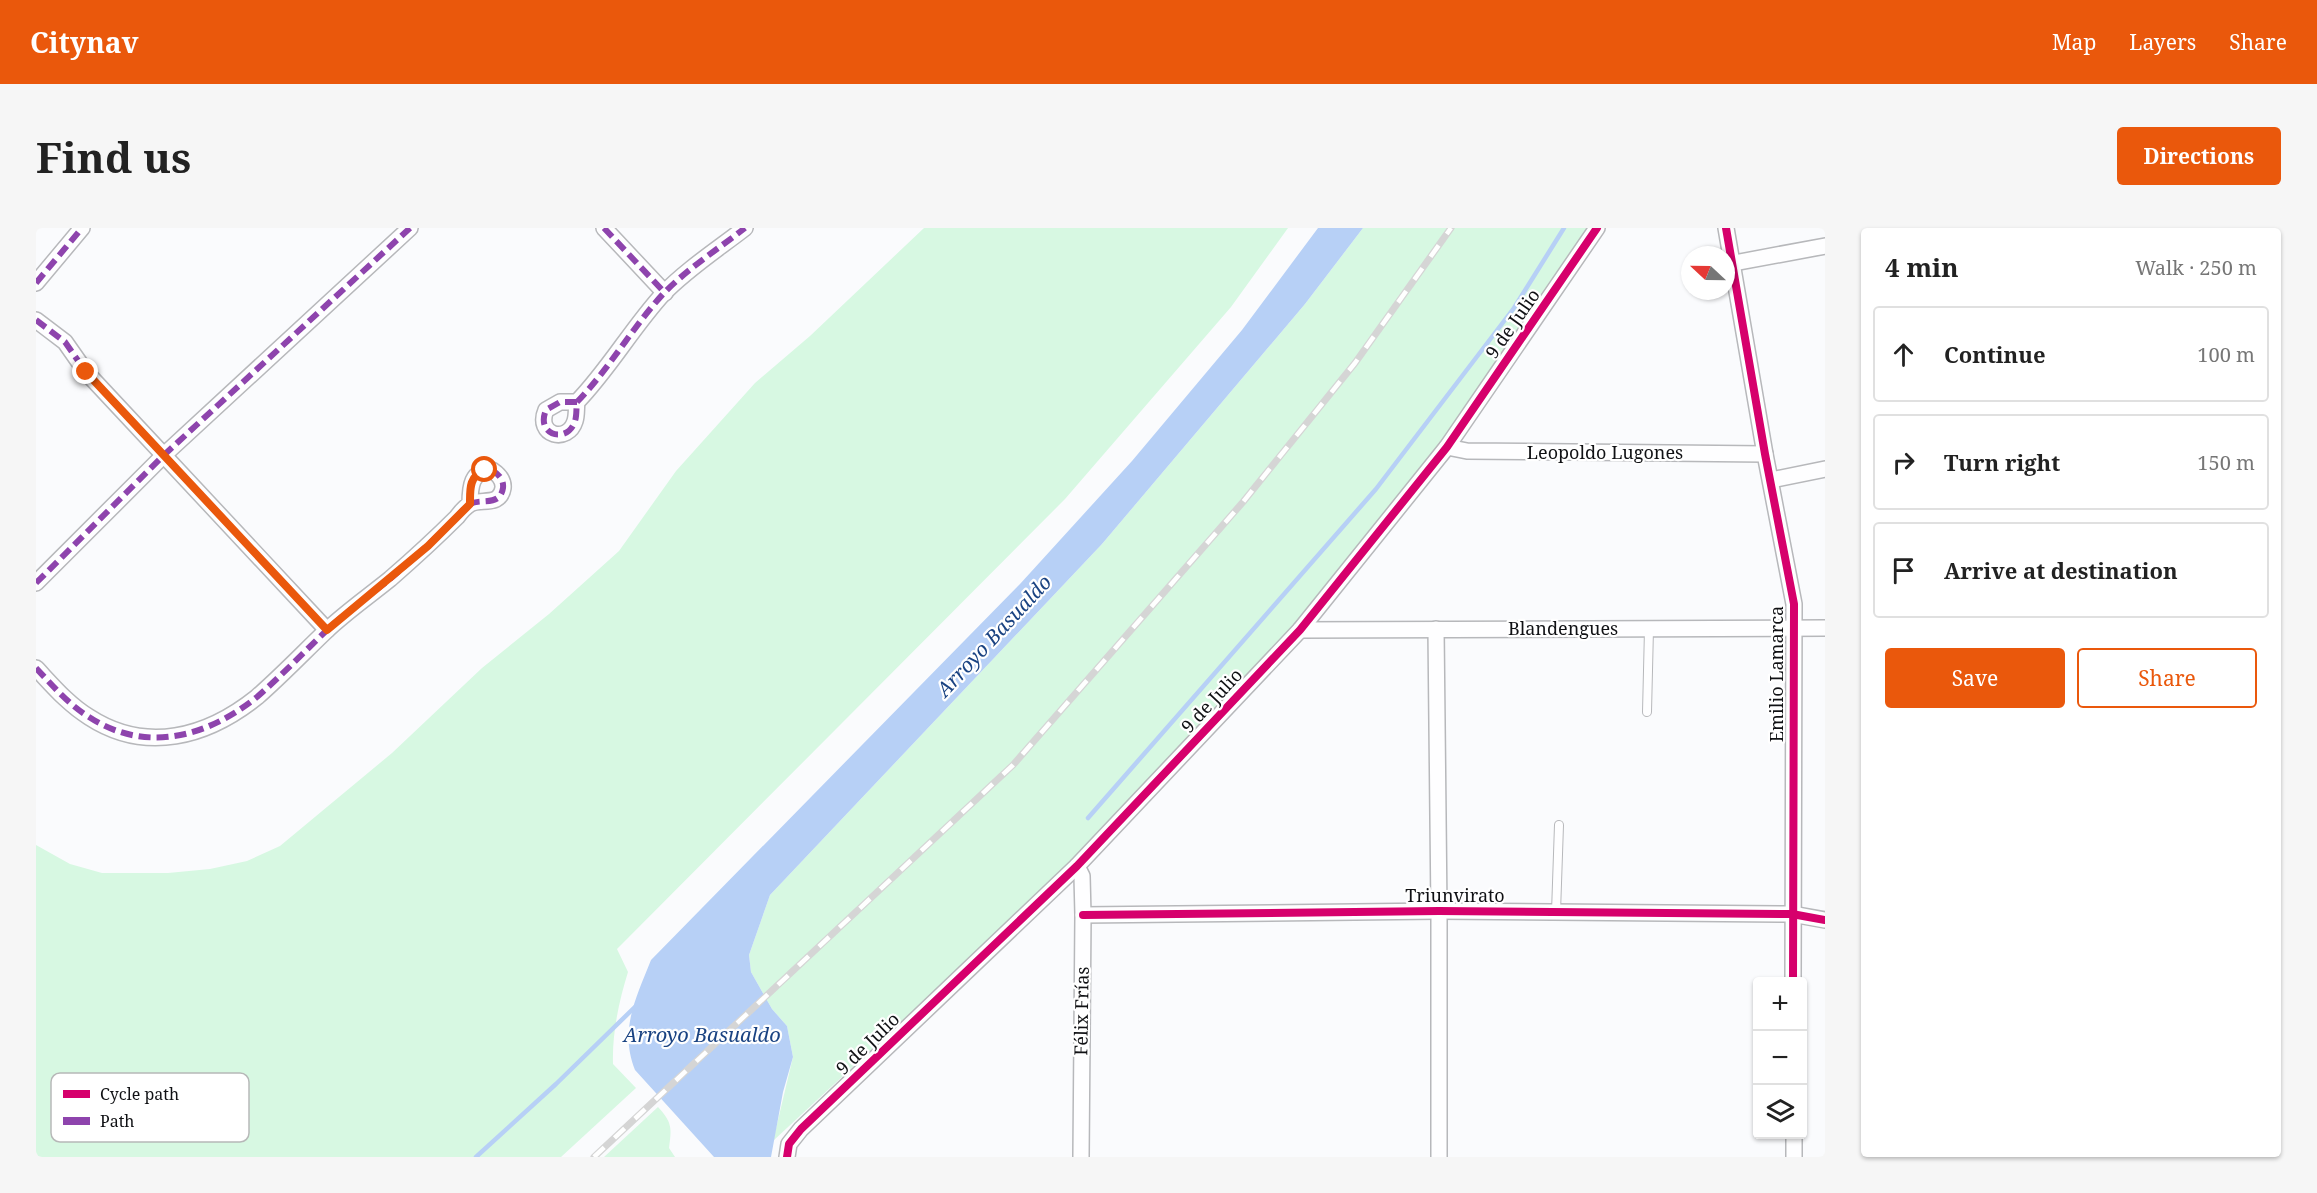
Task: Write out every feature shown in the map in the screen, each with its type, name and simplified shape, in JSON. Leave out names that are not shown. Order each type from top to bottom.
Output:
[{"type":"street","points":[[36,283],[82,228]]},
{"type":"street","points":[[36,583],[164,455],[410,228]]},
{"type":"street","points":[[604,228],[664,293]]},
{"type":"street","points":[[577,402],[664,293],[683,275],[745,228]]},
{"type":"street","name":"9 de Julio","points":[[788,1150],[801,1129],[1077,866],[1300,630],[1447,447],[1598,228]]},
{"type":"street","name":"Emilio Lamarca","points":[[1726,228],[1730,246]]},
{"type":"street","points":[[1735,263],[1825,246]]},
{"type":"street","name":"Emilio Lamarca","points":[[1735,269],[1765,454],[1794,604],[1792,628],[1793,977]]},
{"type":"street","points":[[36,320],[65,342],[86,372],[327,630]]},
{"type":"street","name":"Leopoldo Lugones","points":[[1447,447],[1467,451],[1765,454]]},
{"type":"street","points":[[1771,480],[1825,469]]},
{"type":"street","points":[[36,668],[66,699],[98,722],[125,735],[162,738],[198,731],[235,712],[285,672],[327,630],[428,546],[470,504]]},
{"type":"street","name":"Blandengues","points":[[1300,630],[1825,628]]},
{"type":"street","points":[[1436,629],[1439,911],[1438,1157]]},
{"type":"street","name":"Félix Frías","points":[[1077,866],[1082,876],[1083,915],[1081,1157]]},
{"type":"street","name":"Triunvirato","points":[[1083,915],[1439,911],[1792,914],[1825,920]]},
{"type":"street","points":[[1794,1139],[1794,1157]]},
{"type":"lane","points":[[1647,712],[1649,629]]},
{"type":"lane","points":[[1556,912],[1559,825]]},
{"type":"green space","points":[[924,228],[1288,228],[1231,307],[1065,499],[617,949],[628,972],[617,1017],[613,1064],[636,1088],[561,1157],[36,1157],[36,845],[70,864],[102,873],[168,873],[210,869],[247,861],[280,846],[392,753],[482,668],[549,614],[619,551],[676,471],[755,383],[810,336]]},
{"type":"green space","points":[[1363,228],[1588,228],[1432,454],[1293,626],[1088,848],[773,1141],[793,1057],[787,1026],[772,1009],[751,972],[749,955],[770,895],[1102,544],[1305,304]]},
{"type":"green space","points":[[658,1107],[668,1121],[671,1130],[669,1148],[675,1157],[604,1157]]},
{"type":"water","name":"Arroyo Basualdo","points":[[1318,228],[1363,228],[1305,304],[1102,544],[770,895],[749,955],[751,972],[772,1009],[787,1026],[793,1057],[783,1092],[771,1157],[714,1157],[635,1070],[630,1055],[631,1014],[651,960],[1020,584],[1132,461],[1242,330]]},
{"type":"waterway","points":[[1088,818],[1376,489],[1514,308],[1564,228]]},
{"type":"waterway","points":[[476,1157],[556,1084],[637,1005]]},
{"type":"railway","points":[[594,1157],[1013,765],[1243,502],[1355,363],[1451,228]]},
{"type":"marked path","points":[[36,283],[82,228]]},
{"type":"marked path","points":[[36,583],[164,455],[410,228]]},
{"type":"marked path","points":[[604,228],[665,293]]},
{"type":"marked path","points":[[577,402],[560,402],[546,410],[544,419],[548,431],[560,434],[566,433],[571,428],[576,419],[577,402],[663,294],[692,268],[745,228]]},
{"type":"marked path","points":[[36,320],[65,342],[86,372],[327,630]]},
{"type":"marked path","points":[[36,668],[74,706],[111,728],[132,735],[154,737],[176,736],[197,731],[238,711],[257,697],[334,624],[399,571],[468,505],[498,498],[503,488],[502,479],[492,470],[476,476],[471,486],[470,504]]},
{"type":"cycle path","points":[[787,1157],[789,1144],[801,1129],[1077,866],[1300,630],[1447,447],[1597,228]]},
{"type":"cycle path","points":[[1726,228],[1765,454],[1794,604],[1793,977]]},
{"type":"cycle path","points":[[1083,915],[1439,911],[1792,914],[1825,920]]},
{"type":"route","points":[[86,372],[327,630],[428,546],[470,504],[470,486],[473,479],[479,472],[485,470]]}]
